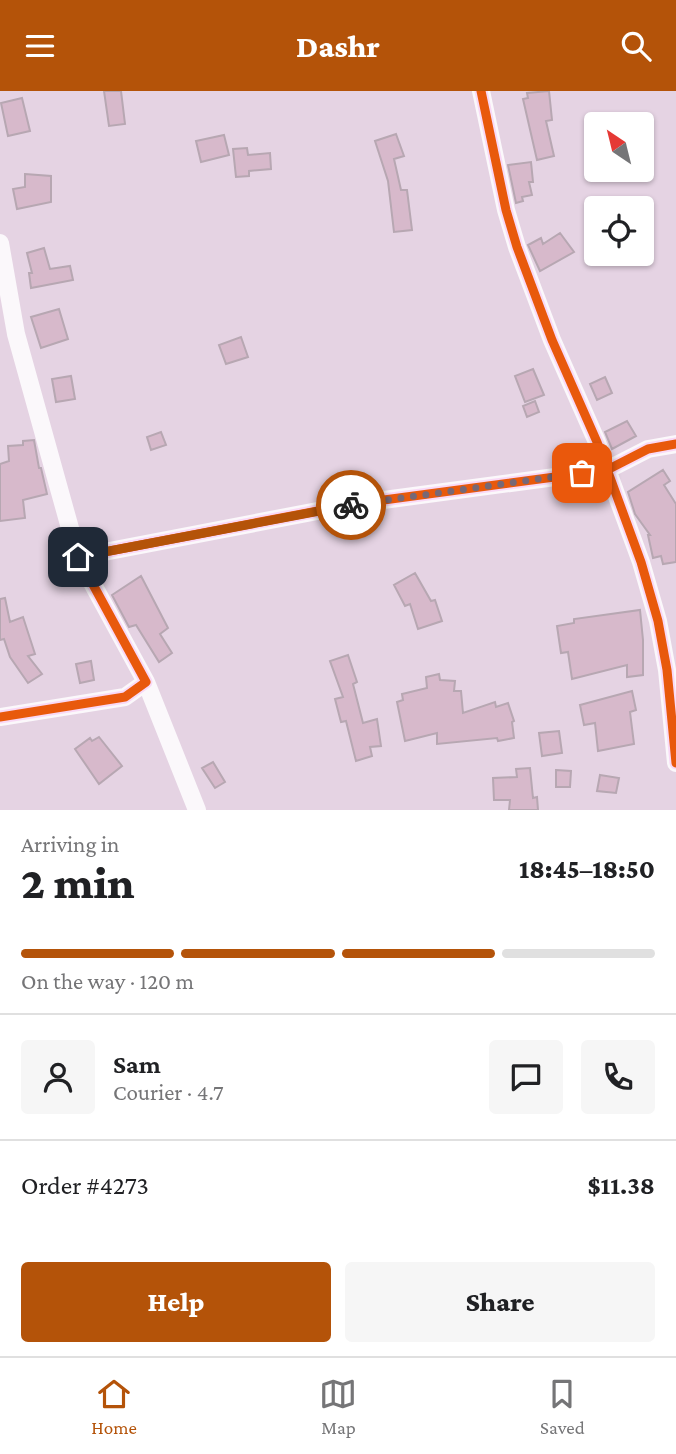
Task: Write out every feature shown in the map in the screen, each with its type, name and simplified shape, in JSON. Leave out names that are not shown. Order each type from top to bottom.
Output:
[{"type":"street","points":[[481,91],[506,210],[517,247],[552,340],[579,396],[641,562],[658,621],[667,670],[676,763]]},
{"type":"street","points":[[0,243],[16,334],[78,557],[146,682],[197,810]]},
{"type":"street","points":[[78,557],[354,504],[607,470],[648,449],[676,444]]},
{"type":"street","points":[[0,717],[125,697],[146,682]]},
{"type":"building","points":[[104,91],[121,91],[125,124],[109,126]]},
{"type":"building","points":[[549,91],[552,120],[546,121],[554,156],[537,160],[523,99],[528,98],[527,93]]},
{"type":"building","points":[[22,98],[30,131],[8,136],[1,103]]},
{"type":"building","points":[[396,134],[404,156],[394,159],[401,190],[407,190],[412,230],[394,232],[388,181],[375,141]]},
{"type":"building","points":[[224,135],[229,155],[201,162],[196,141]]},
{"type":"building","points":[[247,148],[248,155],[270,153],[271,169],[249,171],[249,176],[236,177],[233,149]]},
{"type":"building","points":[[531,162],[533,182],[529,182],[532,195],[522,197],[523,201],[516,203],[508,165]]},
{"type":"building","points":[[25,174],[51,176],[51,202],[17,209],[13,189],[25,187]]},
{"type":"building","points":[[560,233],[574,252],[540,271],[528,245],[541,238],[543,244]]},
{"type":"building","points":[[44,248],[50,269],[70,266],[73,280],[31,288],[29,273],[32,273],[27,253]]},
{"type":"building","points":[[59,309],[68,339],[41,348],[31,317]]},
{"type":"building","points":[[241,337],[248,357],[226,364],[219,345]]},
{"type":"building","points":[[533,369],[544,395],[525,402],[515,376]]},
{"type":"building","points":[[71,376],[75,399],[56,402],[52,379]]},
{"type":"building","points":[[605,377],[612,393],[597,400],[590,384]]},
{"type":"building","points":[[535,401],[539,412],[527,417],[523,406]]},
{"type":"building","points":[[627,421],[636,436],[612,449],[605,432]]},
{"type":"building","points":[[161,432],[166,445],[151,450],[147,437]]},
{"type":"building","points":[[34,440],[47,494],[23,500],[25,518],[0,521],[0,464],[9,461],[8,446],[23,445],[23,441]]},
{"type":"building","points":[[663,470],[670,481],[664,485],[676,504],[676,562],[663,564],[661,556],[653,558],[650,535],[635,514],[628,492]]},
{"type":"building","points":[[415,573],[431,601],[435,600],[442,621],[418,629],[410,604],[405,606],[394,585]]},
{"type":"building","points":[[141,576],[168,628],[160,634],[172,653],[159,662],[136,625],[129,627],[112,595]]},
{"type":"building","points":[[5,598],[10,622],[23,617],[35,654],[28,656],[42,674],[28,683],[10,657],[4,639],[0,640],[0,599]]},
{"type":"building","points":[[640,610],[643,675],[627,677],[627,665],[572,679],[568,652],[561,653],[557,626],[574,623],[574,619]]},
{"type":"building","points":[[348,655],[357,682],[353,684],[363,723],[377,719],[381,746],[370,747],[372,756],[356,761],[346,721],[341,722],[335,699],[343,697],[330,661]]},
{"type":"building","points":[[91,661],[94,680],[80,683],[76,664]]},
{"type":"building","points":[[439,674],[440,680],[455,681],[454,691],[461,691],[463,713],[495,702],[496,707],[508,703],[514,721],[514,738],[437,744],[437,733],[405,741],[397,702],[403,700],[402,694],[427,688],[426,677]]},
{"type":"building","points":[[632,691],[636,710],[630,712],[634,744],[598,751],[595,723],[584,725],[580,705]]},
{"type":"building","points":[[559,731],[562,753],[542,756],[539,733]]},
{"type":"building","points":[[99,737],[122,766],[99,784],[75,749],[90,738],[92,741]]},
{"type":"building","points":[[213,762],[225,782],[215,788],[202,768]]},
{"type":"building","points":[[530,768],[533,798],[537,797],[538,810],[509,810],[510,800],[494,800],[493,778],[517,777],[516,769]]},
{"type":"building","points":[[556,770],[571,771],[570,787],[556,787]]},
{"type":"building","points":[[600,775],[619,778],[616,793],[597,791]]},
{"type":"cycle path","points":[[481,91],[506,210],[517,247],[552,340],[597,442],[641,562],[658,621],[667,670],[676,763]]},
{"type":"cycle path","points":[[0,717],[125,697],[146,682],[78,557],[354,504],[607,470],[648,449],[676,444]]},
{"type":"way so far","points":[[351,505],[582,473]]},
{"type":"route","points":[[78,557],[351,505]]}]
